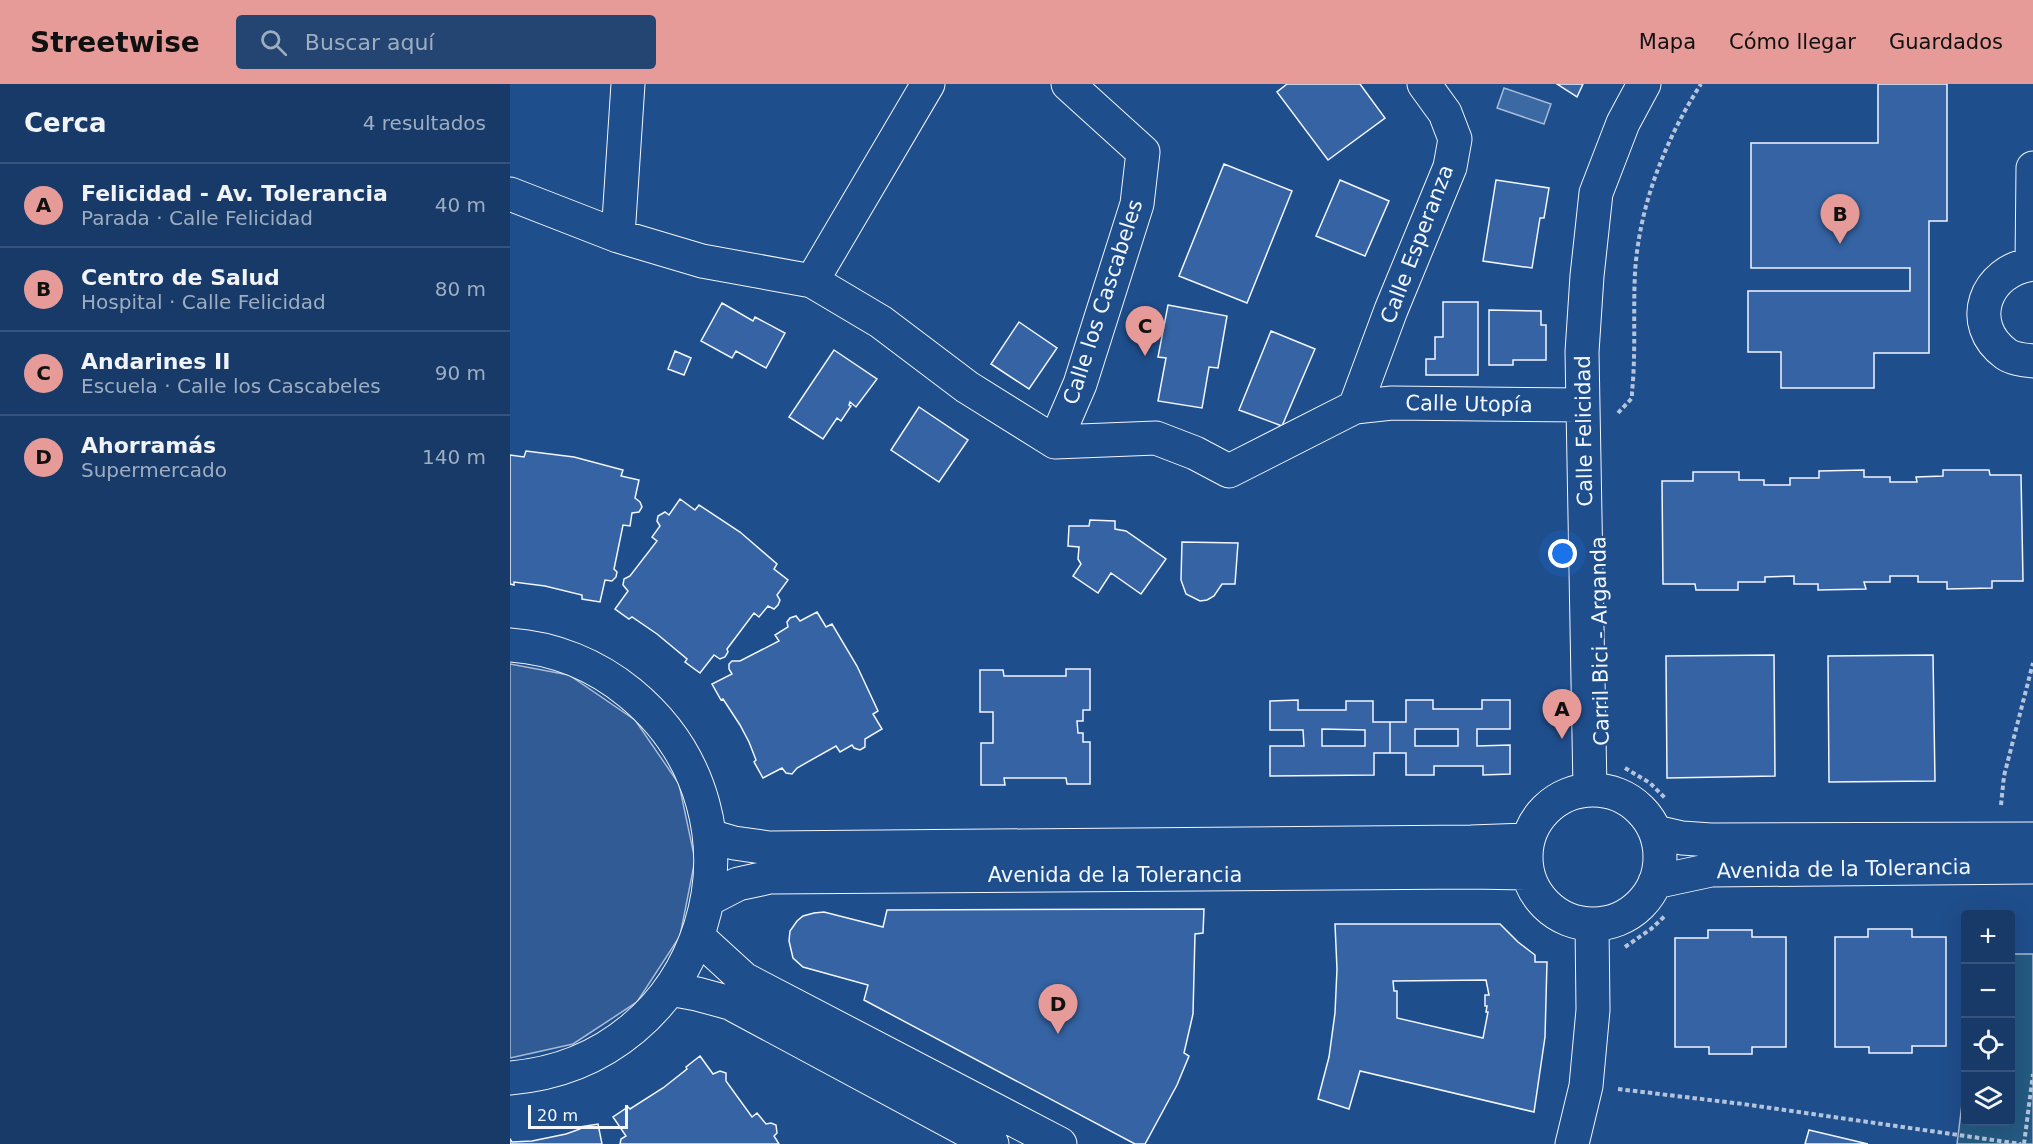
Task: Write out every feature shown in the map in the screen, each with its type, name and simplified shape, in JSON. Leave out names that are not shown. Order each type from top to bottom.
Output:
[{"type":"street","points":[[618,236],[628,84]]},
{"type":"street","points":[[812,281],[928,84]]},
{"type":"street","name":"Calle los Cascabeles","points":[[1055,442],[1080,384],[1137,204],[1143,152],[1068,84]]},
{"type":"street","name":"Calle Esperanza","points":[[1355,407],[1391,310],[1450,167],[1455,139],[1445,113],[1424,84]]},
{"type":"street","name":"Calle Felicidad","points":[[1590,790],[1582,352],[1587,276],[1596,193],[1623,123],[1644,84]]},
{"type":"street","points":[[2033,168],[2032,264],[2008,271],[1989,291],[1983,312],[1990,339],[2008,356],[2033,362]]},
{"type":"street","points":[[513,196],[618,236],[702,261],[812,281],[881,322],[967,387],[1055,442],[1156,438],[1195,453],[1229,471],[1355,407]]},
{"type":"street","name":"Calle Utopía","points":[[1355,407],[1392,403],[1583,405]]},
{"type":"street","points":[[510,645],[527,646],[569,657],[613,679],[650,709],[677,744],[693,773],[704,805],[710,836],[711,868],[709,899],[698,937],[686,964],[670,989],[643,1020],[609,1046],[567,1066],[510,1078]]},
{"type":"street","points":[[1590,790],[1618,794],[1641,809],[1656,832],[1660,849],[1660,865],[1655,882],[1641,904],[1618,919],[1592,924],[1563,918],[1540,899],[1527,873],[1525,856],[1527,840],[1540,814],[1563,796],[1590,790]]},
{"type":"street","name":"Avenida de la Tolerancia","points":[[1656,832],[1682,838],[1711,840],[2018,839]]},
{"type":"street","name":"Avenida de la Tolerancia","points":[[710,836],[734,843],[769,848],[1527,840]]},
{"type":"street","name":"Avenida de la Tolerancia","points":[[1655,882],[1711,870],[2033,867]]},
{"type":"street","name":"Avenida de la Tolerancia","points":[[709,899],[738,884],[770,877],[1527,873]]},
{"type":"street","points":[[1572,1144],[1586,1086],[1593,1011],[1592,924]]},
{"type":"street","points":[[698,937],[744,979],[1060,1144]]},
{"type":"street","points":[[670,989],[730,1003],[992,1144]]},
{"type":"path","points":[[1615,416],[1632,398],[1635,271],[1643,219],[1660,163],[1684,110],[1701,84]]},
{"type":"path","points":[[2018,839],[2001,809],[2004,776],[2033,663]]},
{"type":"path","name":"Carril Bici - Arganda","points":[[1620,764],[1626,770],[1650,783],[1668,802]]},
{"type":"path","points":[[1620,952],[1651,929],[1667,913]]},
{"type":"path","points":[[1607,1088],[1743,1104],[1988,1142],[2023,1144],[2033,1074]]},
{"type":"shaded area","points":[[1504,88],[1551,104],[1544,124],[1497,108]]},
{"type":"shaded area","points":[[510,664],[569,675],[635,720],[679,784],[695,860],[680,936],[637,1002],[573,1044],[510,1058]]},
{"type":"shaded area","points":[[2015,954],[2033,954],[2033,1144],[1957,1144],[1961,1112],[1961,1126],[2015,1126]]},
{"type":"building","points":[[1287,84],[1360,84],[1385,118],[1328,160],[1277,92]]},
{"type":"building","points":[[1557,84],[1583,84],[1577,97]]},
{"type":"building","points":[[1878,84],[1947,84],[1947,221],[1929,221],[1929,353],[1874,353],[1874,388],[1781,388],[1781,352],[1748,352],[1748,291],[1910,291],[1910,268],[1751,268],[1751,143],[1878,143]]},
{"type":"building","points":[[1224,164],[1292,191],[1247,303],[1179,276]]},
{"type":"building","points":[[1340,180],[1389,201],[1365,256],[1316,236]]},
{"type":"building","points":[[1496,180],[1549,188],[1544,218],[1540,218],[1532,268],[1483,261]]},
{"type":"building","points":[[1443,302],[1478,302],[1478,375],[1426,375],[1426,359],[1435,359],[1435,337],[1443,337]]},
{"type":"building","points":[[722,303],[753,321],[755,317],[785,333],[766,368],[736,351],[732,358],[701,341]]},
{"type":"building","points":[[1168,305],[1227,316],[1218,368],[1209,367],[1202,408],[1158,401],[1166,358],[1158,357]]},
{"type":"building","points":[[1489,310],[1541,311],[1541,325],[1546,325],[1546,360],[1513,360],[1513,365],[1489,365]]},
{"type":"building","points":[[1019,322],[1057,348],[1029,389],[991,364]]},
{"type":"building","points":[[1271,331],[1315,349],[1282,426],[1239,410]]},
{"type":"building","points":[[834,350],[877,379],[856,407],[850,402],[851,406],[841,421],[837,418],[823,439],[789,417]]},
{"type":"building","points":[[675,351],[691,358],[684,375],[668,369]]},
{"type":"building","points":[[919,407],[968,440],[939,482],[891,450]]},
{"type":"building","points":[[526,451],[574,457],[623,470],[621,476],[639,480],[635,498],[642,507],[639,512],[632,513],[630,526],[623,525],[614,569],[617,572],[616,577],[612,581],[605,580],[600,602],[582,599],[582,595],[545,586],[514,582],[514,585],[510,584],[510,455],[524,457]]},
{"type":"building","points":[[1864,470],[1864,477],[1890,477],[1890,482],[1917,482],[1916,477],[1943,476],[1943,470],[1989,470],[1990,475],[2021,475],[2023,581],[1992,581],[1992,588],[1947,589],[1947,582],[1918,582],[1918,576],[1890,576],[1890,582],[1864,582],[1866,589],[1818,590],[1818,584],[1794,584],[1794,576],[1765,577],[1765,582],[1738,582],[1738,590],[1696,590],[1695,584],[1663,584],[1662,481],[1693,481],[1693,472],[1739,472],[1739,480],[1764,480],[1764,485],[1790,485],[1790,478],[1819,478],[1819,471]]},
{"type":"building","points":[[680,499],[695,510],[699,505],[740,532],[777,564],[774,569],[788,580],[777,595],[780,600],[778,605],[774,609],[768,606],[759,617],[754,613],[727,649],[725,657],[720,659],[714,655],[700,673],[685,662],[687,659],[657,634],[632,617],[629,619],[615,609],[628,591],[623,585],[624,579],[630,576],[657,541],[652,537],[660,526],[657,521],[658,516],[665,512],[669,515]]},
{"type":"building","points":[[1090,520],[1115,521],[1115,529],[1126,531],[1166,559],[1141,594],[1111,573],[1098,593],[1073,576],[1081,564],[1078,559],[1079,547],[1068,546],[1069,526],[1089,526]]},
{"type":"building","points":[[1182,542],[1238,543],[1235,584],[1222,584],[1214,596],[1207,600],[1200,601],[1186,594],[1181,580]]},
{"type":"building","points":[[817,612],[826,627],[832,624],[857,666],[878,711],[873,714],[882,729],[865,739],[865,747],[860,750],[852,745],[840,752],[836,746],[797,768],[792,774],[786,773],[782,768],[763,778],[754,762],[756,760],[740,725],[712,684],[732,674],[729,664],[732,661],[740,661],[779,641],[775,635],[788,627],[787,622],[790,618],[796,616],[800,621]]},
{"type":"building","points":[[1774,655],[1775,776],[1667,778],[1666,656]]},
{"type":"building","points":[[1933,655],[1935,781],[1829,782],[1828,656]]},
{"type":"building","points":[[1066,669],[1090,669],[1090,710],[1083,710],[1083,721],[1077,721],[1078,733],[1083,733],[1083,742],[1090,742],[1090,784],[1067,784],[1066,778],[1004,778],[1005,785],[981,785],[981,743],[993,743],[993,712],[980,712],[980,670],[1003,670],[1004,676],[1066,676]]},
{"type":"building","points":[[1298,700],[1298,710],[1346,710],[1346,701],[1373,701],[1373,722],[1390,722],[1390,753],[1374,753],[1374,775],[1270,776],[1270,746],[1304,746],[1303,730],[1270,730],[1270,701]],"holes":[[[1322,729],[1365,730],[1365,746],[1322,746]]]},
{"type":"building","points":[[1406,700],[1433,700],[1433,709],[1482,709],[1482,700],[1510,700],[1510,729],[1477,729],[1477,746],[1510,745],[1510,774],[1483,775],[1483,766],[1434,766],[1434,775],[1406,775],[1406,753],[1390,753],[1390,722],[1406,722]],"holes":[[[1415,729],[1458,729],[1458,746],[1415,746]]]},
{"type":"building","points":[[1204,909],[1203,933],[1195,934],[1193,1014],[1184,1053],[1189,1056],[1177,1085],[1145,1144],[1135,1144],[864,1000],[868,985],[803,967],[793,958],[789,941],[790,931],[803,916],[824,912],[883,927],[887,910]]},
{"type":"building","points":[[1335,924],[1500,924],[1535,955],[1535,962],[1547,962],[1545,1037],[1534,1112],[1360,1071],[1349,1109],[1318,1099],[1329,1057],[1335,1013],[1337,969]],"holes":[[[1486,980],[1489,995],[1485,995],[1486,1012],[1488,1012],[1483,1038],[1397,1018],[1397,991],[1394,991],[1393,981]]]},
{"type":"building","points":[[1868,929],[1912,929],[1912,937],[1946,937],[1946,1046],[1912,1046],[1912,1053],[1869,1053],[1869,1047],[1835,1047],[1835,937],[1868,937]]},
{"type":"building","points":[[1708,930],[1752,930],[1752,937],[1786,937],[1786,1047],[1752,1047],[1752,1054],[1709,1054],[1709,1047],[1675,1047],[1675,938],[1708,938]]},
{"type":"building","points":[[700,1056],[713,1074],[720,1071],[726,1073],[726,1081],[752,1117],[757,1113],[766,1124],[776,1125],[777,1133],[774,1136],[779,1144],[620,1144],[621,1139],[626,1136],[613,1117],[663,1088]]},
{"type":"building","points":[[598,1124],[602,1144],[510,1144],[510,1139],[512,1142],[532,1141]]},
{"type":"building","points":[[1809,1130],[1868,1144],[1805,1144]]},
{"type":"place","name":"Centro de Salud","points":[[1840,244]]},
{"type":"place","name":"Andarines II","points":[[1145,356]]},
{"type":"place","name":"Felicidad - Av. Tolerancia","points":[[1562,739]]},
{"type":"place","name":"Ahorramás","points":[[1058,1034]]}]
